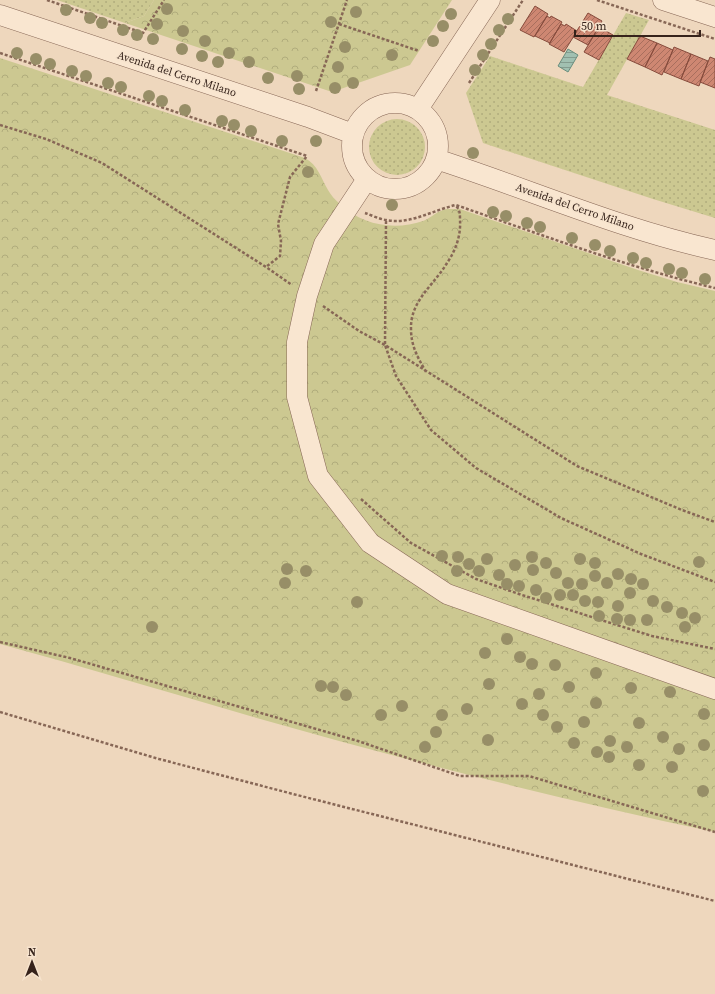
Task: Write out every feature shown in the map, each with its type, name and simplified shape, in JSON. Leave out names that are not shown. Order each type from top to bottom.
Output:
[{"type":"street","points":[[418,109],[490,0]]},
{"type":"street","points":[[663,0],[715,17]]},
{"type":"street","name":"Avenida del Cerro Milano","points":[[0,15],[308,117],[353,134]]},
{"type":"street","points":[[392,102],[406,104],[418,109],[429,119],[436,131],[438,145],[436,159],[430,172],[420,181],[407,187],[393,189],[379,186],[367,180],[358,170],[353,159],[351,146],[353,134],[358,122],[367,112],[379,105],[392,102]]},
{"type":"street","name":"Avenida del Cerro Milano","points":[[436,159],[616,221],[690,244],[715,250]]},
{"type":"street","points":[[367,180],[324,244],[307,296],[297,342],[297,397],[318,476],[370,543],[447,594],[715,689]]},
{"type":"path","points":[[47,0],[143,33],[164,0]]},
{"type":"path","points":[[316,91],[347,0]]},
{"type":"path","points":[[469,83],[523,0]]},
{"type":"path","points":[[597,0],[715,38]]},
{"type":"path","points":[[339,24],[419,51]]},
{"type":"path","points":[[0,53],[307,156],[290,177],[278,224],[281,240],[280,256],[266,267]]},
{"type":"path","points":[[0,125],[46,139],[102,163],[266,267],[359,331],[385,345],[577,466],[682,510],[715,522]]},
{"type":"path","points":[[350,205],[361,212],[386,221],[403,220],[426,215],[446,207],[456,205],[618,260],[715,288]]},
{"type":"path","points":[[426,372],[414,352],[410,328],[415,306],[447,263],[459,239],[460,210],[456,205]]},
{"type":"path","points":[[386,221],[385,345],[396,376],[431,430],[476,468],[561,518],[641,554],[715,582]]},
{"type":"path","points":[[358,497],[411,543],[476,578],[522,595],[652,636],[715,648]]},
{"type":"path","points":[[0,642],[70,658],[358,741],[460,776],[529,776],[715,832]]},
{"type":"path","points":[[0,712],[159,759],[715,901]]},
{"type":"green space","points":[[57,0],[154,0],[144,16],[125,23]]},
{"type":"green space","points":[[154,0],[452,0],[410,65],[332,92],[125,23],[144,16]]},
{"type":"green space","points":[[626,13],[649,20],[607,95],[715,130],[715,218],[483,143],[466,93],[490,56],[583,87]]},
{"type":"green space","points":[[0,58],[305,158],[313,164],[319,172],[328,190],[336,201],[358,217],[368,221],[390,226],[401,226],[423,221],[438,212],[447,209],[460,209],[638,270],[677,282],[715,291],[715,832],[598,806],[366,748],[0,644]]},
{"type":"green space","points":[[397,119],[412,124],[420,132],[425,147],[420,162],[412,170],[397,175],[382,170],[374,162],[369,147],[374,132],[382,124]]},
{"type":"shaded area","points":[[568,49],[578,55],[568,72],[558,66]]},
{"type":"building","points":[[535,6],[548,14],[534,37],[520,30]]},
{"type":"building","points":[[588,13],[602,21],[588,45],[573,37]]},
{"type":"building","points":[[547,16],[550,18],[551,16],[562,22],[550,43],[535,36]]},
{"type":"building","points":[[561,24],[565,26],[566,24],[577,31],[564,52],[549,44]]},
{"type":"building","points":[[599,27],[613,35],[599,60],[584,52]]},
{"type":"building","points":[[640,36],[657,43],[645,67],[627,59]]},
{"type":"building","points":[[657,43],[673,50],[662,75],[645,67]]},
{"type":"building","points":[[674,47],[691,54],[681,79],[664,72]]},
{"type":"building","points":[[691,54],[708,61],[699,86],[681,79]]},
{"type":"building","points":[[710,57],[715,59],[715,88],[700,82]]}]
